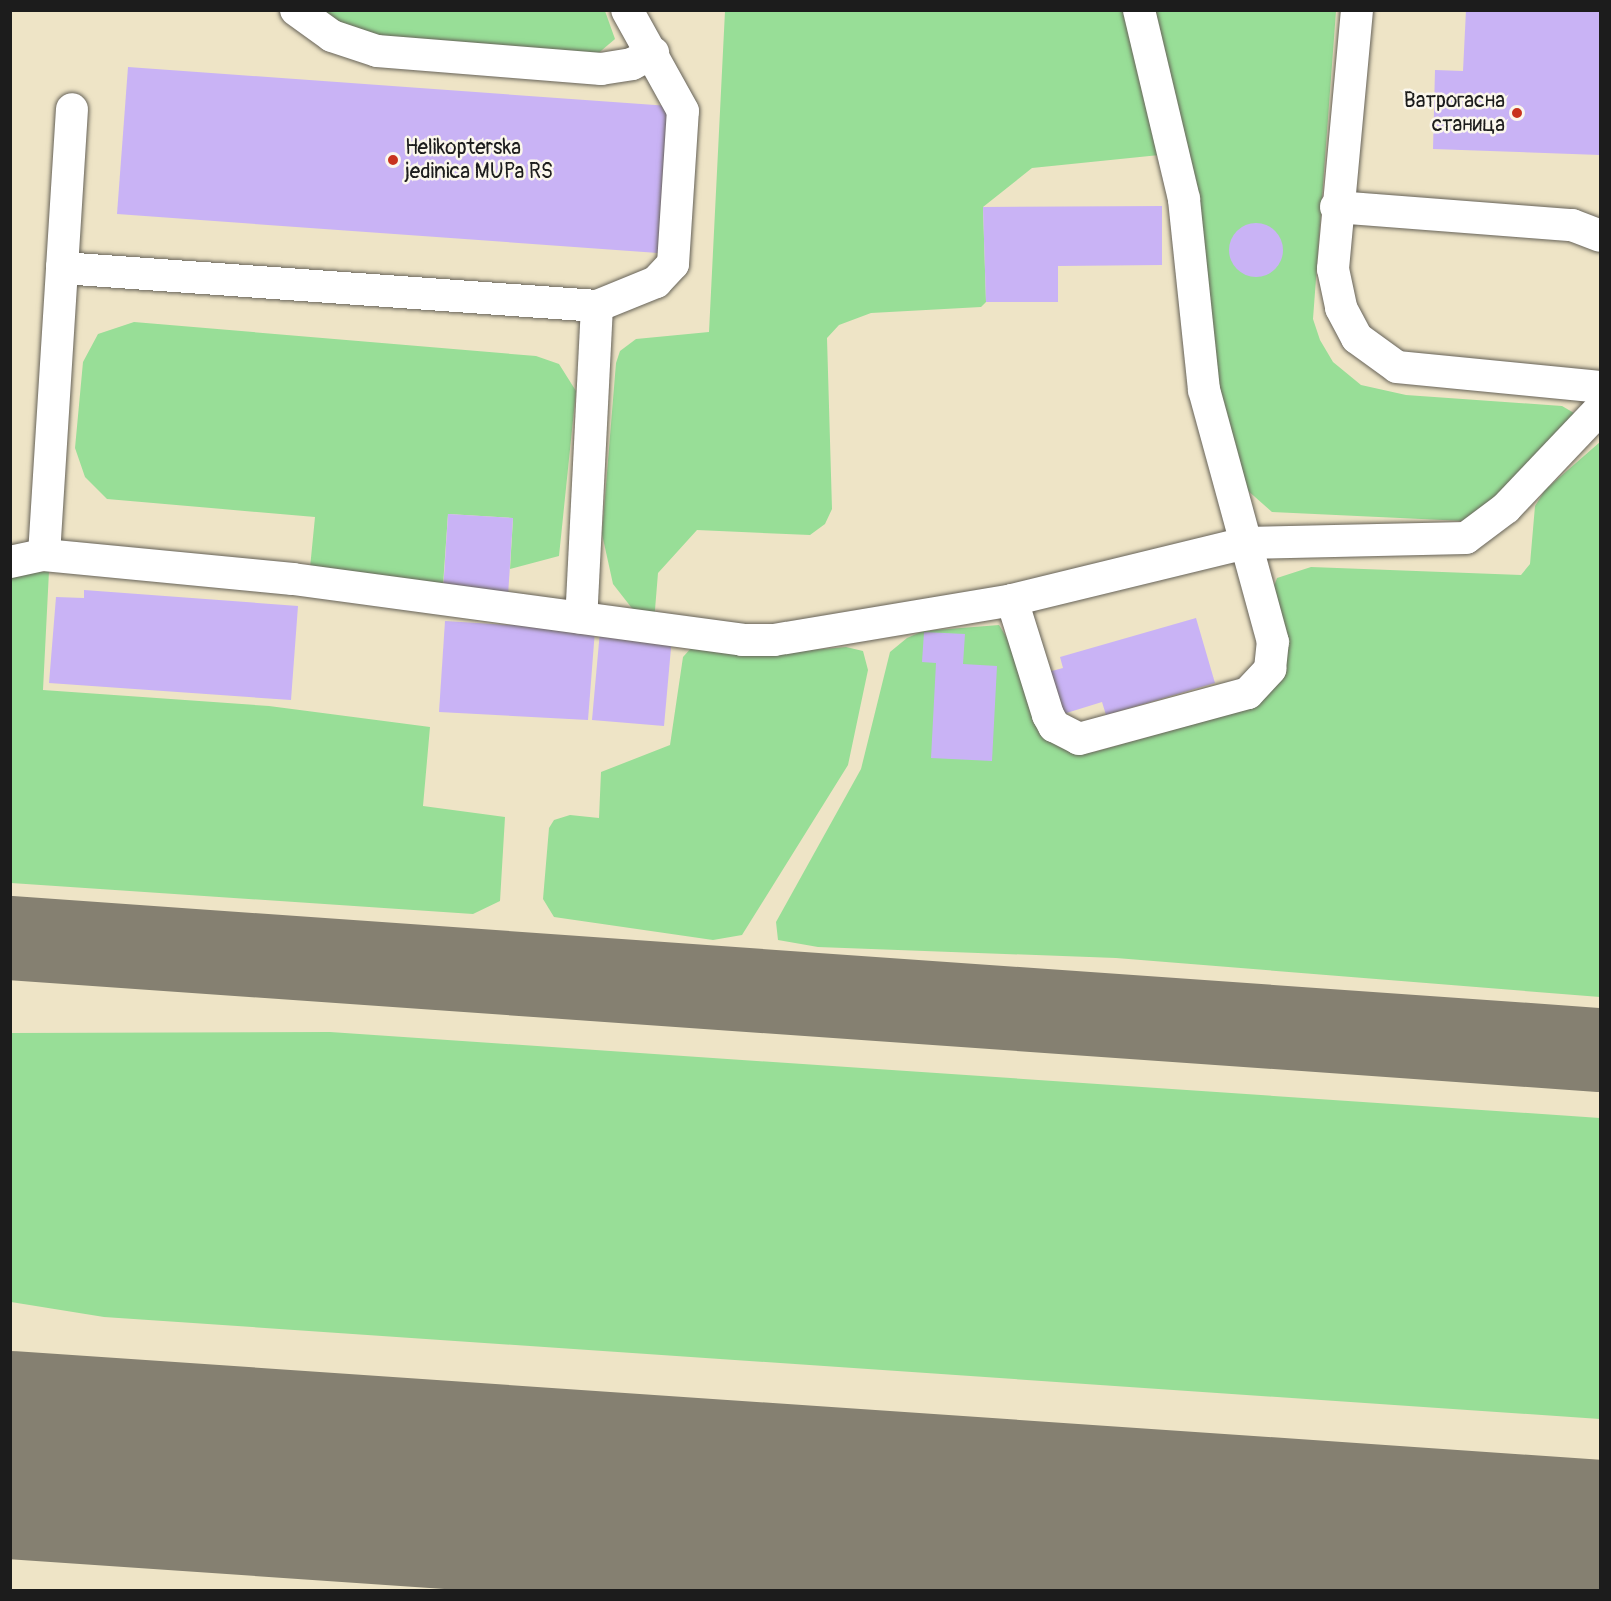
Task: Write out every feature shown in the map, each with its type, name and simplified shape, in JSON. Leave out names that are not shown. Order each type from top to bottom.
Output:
[{"type":"lane","points":[[296,10],[332,36],[376,51],[601,69],[632,64],[653,53]]},
{"type":"lane","points":[[62,268],[597,306],[656,282],[673,264],[683,111],[653,53],[627,10]]},
{"type":"lane","points":[[1012,600],[1054,726],[1067,735],[1092,738],[1258,688],[1270,669],[1273,642],[1204,390],[1184,199],[1139,10]]},
{"type":"lane","points":[[1357,10],[1336,207],[1334,283],[1357,338],[1378,357],[1397,367],[1600,387]]},
{"type":"lane","points":[[44,555],[72,109]]},
{"type":"lane","points":[[1336,207],[1572,225],[1600,236]]},
{"type":"lane","points":[[581,618],[597,306]]},
{"type":"lane","points":[[10,562],[44,555],[292,579],[581,618],[774,640],[1012,600],[1246,543],[1466,538],[1506,508],[1600,409]]},
{"type":"green space","points":[[314,11],[605,11],[615,39],[595,56],[382,43]]},
{"type":"green space","points":[[725,11],[1336,11],[1313,319],[1320,340],[1333,362],[1361,385],[1406,395],[1562,406],[1574,413],[1571,420],[1496,503],[1464,521],[1272,512],[1246,489],[1219,403],[1179,153],[1032,168],[983,207],[986,302],[981,307],[871,313],[839,325],[827,338],[832,509],[825,524],[810,535],[697,530],[658,573],[654,622],[638,616],[613,584],[602,534],[616,363],[620,351],[636,339],[709,332]]},
{"type":"green space","points":[[134,322],[536,356],[559,364],[576,391],[559,556],[510,569],[513,518],[448,514],[443,585],[310,568],[315,517],[107,499],[85,477],[75,448],[83,362],[98,334]]},
{"type":"green space","points":[[1600,442],[1600,997],[1116,958],[818,947],[778,940],[776,922],[861,769],[890,652],[907,638],[923,631],[999,625],[1077,752],[1094,752],[1237,712],[1256,705],[1280,680],[1270,597],[1277,578],[1311,567],[1521,575],[1530,564],[1535,506],[1545,490]]},
{"type":"green space","points":[[49,571],[43,690],[269,706],[430,727],[423,806],[505,817],[500,901],[473,914],[11,883],[10,575]]},
{"type":"green space","points":[[693,646],[776,653],[846,647],[863,651],[868,670],[848,765],[742,935],[713,940],[554,917],[543,899],[549,828],[554,820],[570,815],[599,818],[601,772],[670,745],[683,657]]},
{"type":"green space","points":[[330,1032],[1600,1118],[1600,1419],[104,1317],[11,1302],[11,1033]]},
{"type":"building","name":"Ватрогасна станица","points":[[1466,10],[1600,10],[1600,155],[1433,149],[1435,70],[1463,71]]},
{"type":"building","name":"Helikopterska jedinica MUPa RS","points":[[128,67],[669,106],[658,253],[117,214]]},
{"type":"building","points":[[1162,206],[1162,265],[1058,266],[1058,302],[986,302],[983,207]]},
{"type":"building","points":[[1256,223],[1266,225],[1275,231],[1281,240],[1283,250],[1281,260],[1275,269],[1266,275],[1256,277],[1246,275],[1237,269],[1231,260],[1229,250],[1231,240],[1237,231],[1246,225]]},
{"type":"building","points":[[448,514],[513,518],[508,596],[443,592]]},
{"type":"building","points":[[84,590],[298,606],[291,700],[49,683],[56,597],[84,598]]},
{"type":"building","points":[[1196,618],[1215,683],[1106,715],[1102,702],[1060,715],[1048,672],[1063,668],[1060,657]]},
{"type":"building","points":[[445,621],[595,630],[588,720],[439,712]]},
{"type":"building","points":[[600,631],[672,637],[664,726],[592,720]]},
{"type":"building","points":[[924,632],[965,634],[963,664],[997,666],[992,761],[931,758],[936,663],[922,662]]},
{"type":"taxiway","points":[[10,938],[1600,1050]]},
{"type":"runway","points":[[10,1455],[1600,1564]]},
{"type":"place","name":"Ватрогасна станица","points":[[1517,113]]},
{"type":"place","name":"Helikopterska jedinica MUPa RS","points":[[393,160]]}]
